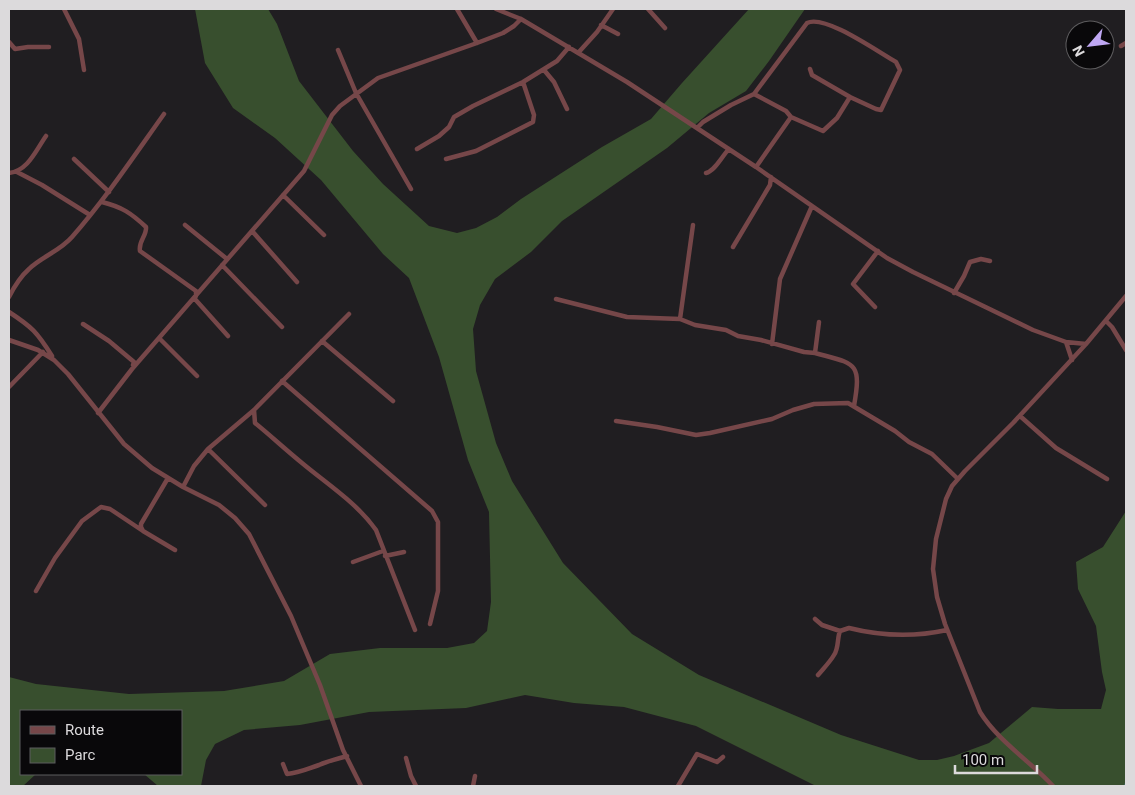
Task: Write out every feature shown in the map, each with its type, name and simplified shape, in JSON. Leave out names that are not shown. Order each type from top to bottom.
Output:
[{"type":"street","points":[[64,9],[79,39],[84,70]]},
{"type":"street","points":[[457,9],[477,44]]},
{"type":"street","points":[[496,9],[521,19],[627,82],[771,177],[878,251],[913,272],[1033,330],[1066,342],[1086,344]]},
{"type":"street","points":[[578,53],[613,9]]},
{"type":"street","points":[[648,9],[665,28]]},
{"type":"street","points":[[98,412],[132,369],[304,171],[332,115],[340,106],[378,78],[477,44],[503,33],[521,19]]},
{"type":"street","points":[[697,128],[730,105],[754,94],[806,23],[812,20],[826,24],[851,36],[900,66],[900,70],[881,110],[850,97],[812,75],[810,69]]},
{"type":"street","points":[[601,25],[618,34]]},
{"type":"street","points":[[9,42],[15,48],[49,47]]},
{"type":"street","points":[[1121,46],[1126,43]]},
{"type":"street","points":[[417,149],[439,136],[449,127],[454,118],[472,106],[544,70],[563,56],[569,47]]},
{"type":"street","points":[[338,50],[356,93],[411,189]]},
{"type":"street","points":[[544,70],[554,82],[567,109]]},
{"type":"street","points":[[446,159],[476,151],[533,122],[534,115],[523,82]]},
{"type":"street","points":[[754,94],[786,111],[791,117],[823,131],[836,118],[850,97]]},
{"type":"street","points":[[9,297],[19,280],[30,268],[70,239],[102,202],[164,114]]},
{"type":"street","points":[[756,167],[791,117]]},
{"type":"street","points":[[17,172],[31,158],[46,136]]},
{"type":"street","points":[[706,173],[713,169],[729,149]]},
{"type":"street","points":[[74,159],[109,192]]},
{"type":"street","points":[[9,173],[17,172],[90,215]]},
{"type":"street","points":[[734,248],[770,185],[771,177]]},
{"type":"street","points":[[283,195],[324,236]]},
{"type":"street","points":[[102,202],[118,206],[130,212],[146,227],[147,231],[139,246],[140,251],[196,291],[195,297],[228,336]]},
{"type":"street","points":[[772,344],[780,279],[812,206]]},
{"type":"street","points":[[185,225],[228,259]]},
{"type":"street","points":[[680,319],[693,225]]},
{"type":"street","points":[[252,231],[297,282]]},
{"type":"street","points":[[875,307],[853,284],[878,251]]},
{"type":"street","points":[[954,293],[970,262],[981,259],[990,261]]},
{"type":"street","points":[[222,265],[282,327]]},
{"type":"street","points":[[1053,786],[987,723],[971,692],[937,598],[933,570],[936,539],[946,499],[952,486],[1072,360],[1126,296]]},
{"type":"street","points":[[556,299],[627,317],[680,319],[695,325],[726,330],[738,336],[841,359],[854,367],[857,372],[858,385],[854,406]]},
{"type":"street","points":[[9,312],[29,324],[40,336],[54,360]]},
{"type":"street","points":[[183,487],[194,466],[208,449],[254,410],[349,314]]},
{"type":"street","points":[[1106,321],[1112,327],[1126,350]]},
{"type":"street","points":[[816,353],[819,322]]},
{"type":"street","points":[[83,324],[109,341],[134,362],[132,369]]},
{"type":"street","points":[[159,338],[197,376]]},
{"type":"street","points":[[9,340],[43,352],[54,360],[68,374],[124,444],[152,468],[183,487],[219,505],[235,518],[249,534],[291,616],[347,756],[362,786]]},
{"type":"street","points":[[322,341],[393,401]]},
{"type":"street","points":[[1066,342],[1072,360]]},
{"type":"street","points":[[9,387],[43,352]]},
{"type":"street","points":[[282,381],[426,505],[436,516],[438,522],[438,591],[430,624]]},
{"type":"street","points":[[616,421],[696,435],[772,419],[814,404],[848,403],[909,442],[932,454],[958,479]]},
{"type":"street","points":[[254,410],[255,422],[302,463],[343,495],[371,523],[376,530],[414,630]]},
{"type":"street","points":[[1020,416],[1056,448],[1107,479]]},
{"type":"street","points":[[208,449],[265,505]]},
{"type":"street","points":[[143,531],[141,524],[168,478]]},
{"type":"street","points":[[36,591],[55,558],[82,521],[101,507],[110,509],[175,550]]},
{"type":"street","points":[[354,562],[384,554],[404,552]]},
{"type":"street","points":[[815,619],[822,625],[840,630],[849,628],[867,633],[888,635],[922,634],[947,630]]},
{"type":"street","points":[[818,675],[834,655],[840,630]]},
{"type":"street","points":[[678,786],[697,754],[717,762],[723,757]]},
{"type":"street","points":[[283,764],[287,774],[292,774],[347,756]]},
{"type":"street","points":[[406,758],[410,776],[416,786]]},
{"type":"street","points":[[473,786],[475,776]]},
{"type":"green space","points":[[195,9],[268,9],[277,24],[299,81],[353,151],[383,184],[429,226],[457,233],[476,228],[497,217],[521,199],[602,147],[651,119],[749,9],[805,9],[746,91],[709,113],[667,148],[562,221],[531,252],[495,279],[480,305],[473,329],[476,371],[496,443],[512,481],[563,563],[632,634],[699,675],[841,735],[919,760],[937,760],[954,756],[989,743],[1032,707],[1101,709],[1106,690],[1096,626],[1078,589],[1076,562],[1103,547],[1126,511],[1126,786],[816,786],[696,726],[624,707],[574,703],[525,695],[466,708],[369,712],[300,725],[244,730],[215,744],[206,760],[201,786],[158,786],[145,775],[182,775],[182,710],[20,710],[20,775],[35,775],[23,786],[9,786],[9,677],[36,684],[129,694],[224,691],[284,681],[330,654],[380,648],[447,648],[474,643],[487,631],[491,602],[489,512],[468,460],[439,357],[409,278],[383,254],[321,180],[275,138],[233,108],[205,63]]}]
